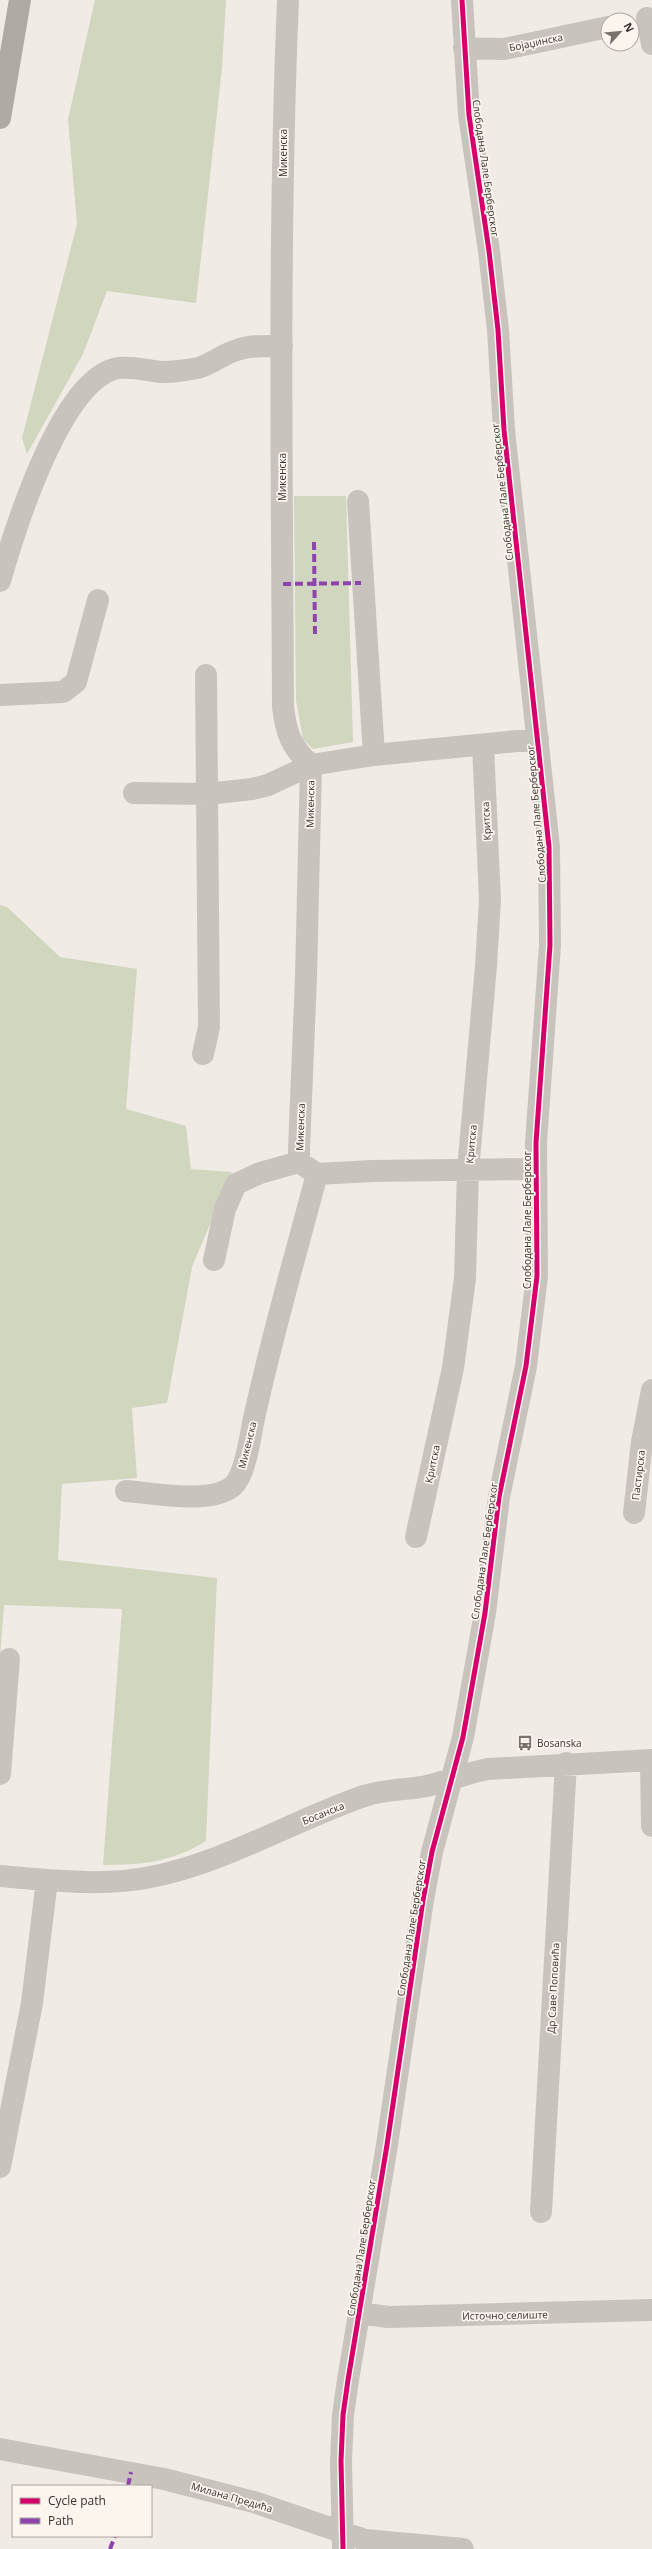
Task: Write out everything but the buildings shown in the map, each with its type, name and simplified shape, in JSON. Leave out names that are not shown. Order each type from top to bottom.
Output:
[{"type":"highway","points":[[0,118],[20,0]]},
{"type":"street","name":"Микенска","points":[[126,1492],[202,1497],[220,1493],[233,1485],[241,1472],[279,1312],[317,1174],[299,1162],[311,765],[291,744],[286,731],[283,707],[282,346],[284,96],[288,0]]},
{"type":"street","name":"Слободана Лале Берберског","points":[[343,2541],[341,2461],[343,2415],[387,2145],[423,1900],[432,1852],[454,1777],[463,1737],[484,1612],[499,1498],[530,1339],[537,1276],[536,1169],[550,945],[551,879],[538,739],[504,430],[493,283],[469,115],[462,0]]},
{"type":"street","points":[[644,19],[652,44]]},
{"type":"street","name":"Бојаџинска","points":[[464,48],[504,49],[600,29]]},
{"type":"street","points":[[0,581],[11,540],[48,446],[67,413],[87,385],[118,368],[163,372],[198,368],[236,350],[255,346],[282,346]]},
{"type":"street","points":[[358,501],[361,583],[374,755]]},
{"type":"street","points":[[0,695],[63,692],[76,682],[98,600]]},
{"type":"street","points":[[203,1054],[209,1027],[206,675]]},
{"type":"street","points":[[134,793],[207,794],[252,790],[268,785],[311,765],[374,755],[483,746],[538,739]]},
{"type":"street","name":"Критска","points":[[416,1537],[453,1368],[465,1278],[468,1170],[486,966],[490,900],[483,746]]},
{"type":"street","points":[[214,1260],[225,1209],[236,1184],[260,1173],[299,1162]]},
{"type":"street","points":[[317,1174],[372,1171],[536,1169]]},
{"type":"street","name":"Пастирска","points":[[634,1513],[642,1442],[652,1390]]},
{"type":"street","points":[[0,1774],[9,1659]]},
{"type":"street","points":[[651,1760],[652,1826]]},
{"type":"street","name":"Босанска","points":[[0,1876],[47,1880],[122,1880],[176,1871],[364,1796],[393,1789],[426,1786],[454,1777],[488,1769],[566,1763],[651,1760]]},
{"type":"street","name":"Др Саве Поповића","points":[[541,2212],[566,1763]]},
{"type":"street","points":[[0,2167],[32,2002],[47,1880]]},
{"type":"street","name":"Источно селиште","points":[[359,2314],[388,2317],[652,2310]]},
{"type":"street","name":"Милана Предића","points":[[0,2449],[164,2479],[254,2502],[343,2541],[365,2540],[405,2545],[463,2549]]},
{"type":"green space","points":[[95,0],[226,0],[222,68],[196,303],[107,291],[83,354],[27,454],[22,438],[77,224],[68,119]]},
{"type":"green space","points":[[294,496],[346,496],[353,742],[313,749],[303,739],[296,700]]},
{"type":"green space","points":[[0,905],[7,907],[60,957],[137,969],[126,1109],[186,1126],[191,1169],[232,1172],[192,1267],[167,1403],[132,1408],[137,1478],[62,1484],[58,1560],[217,1578],[206,1841],[181,1854],[156,1861],[103,1865],[122,1609],[4,1605],[0,1658]]},
{"type":"marked path","points":[[314,542],[315,635]]},
{"type":"marked path","points":[[283,584],[361,583]]},
{"type":"marked path","points":[[128,2485],[131,2472]]},
{"type":"marked path","points":[[110,2549],[115,2537]]},
{"type":"cycle path","points":[[343,2549],[341,2461],[343,2415],[348,2380],[387,2145],[423,1900],[432,1852],[463,1737],[485,1613],[499,1497],[526,1366],[537,1276],[536,1143],[550,945],[549,847],[504,430],[498,330],[489,251],[469,115],[462,0]]},
{"type":"place","name":"Bosanska","points":[[525,1743]]}]
